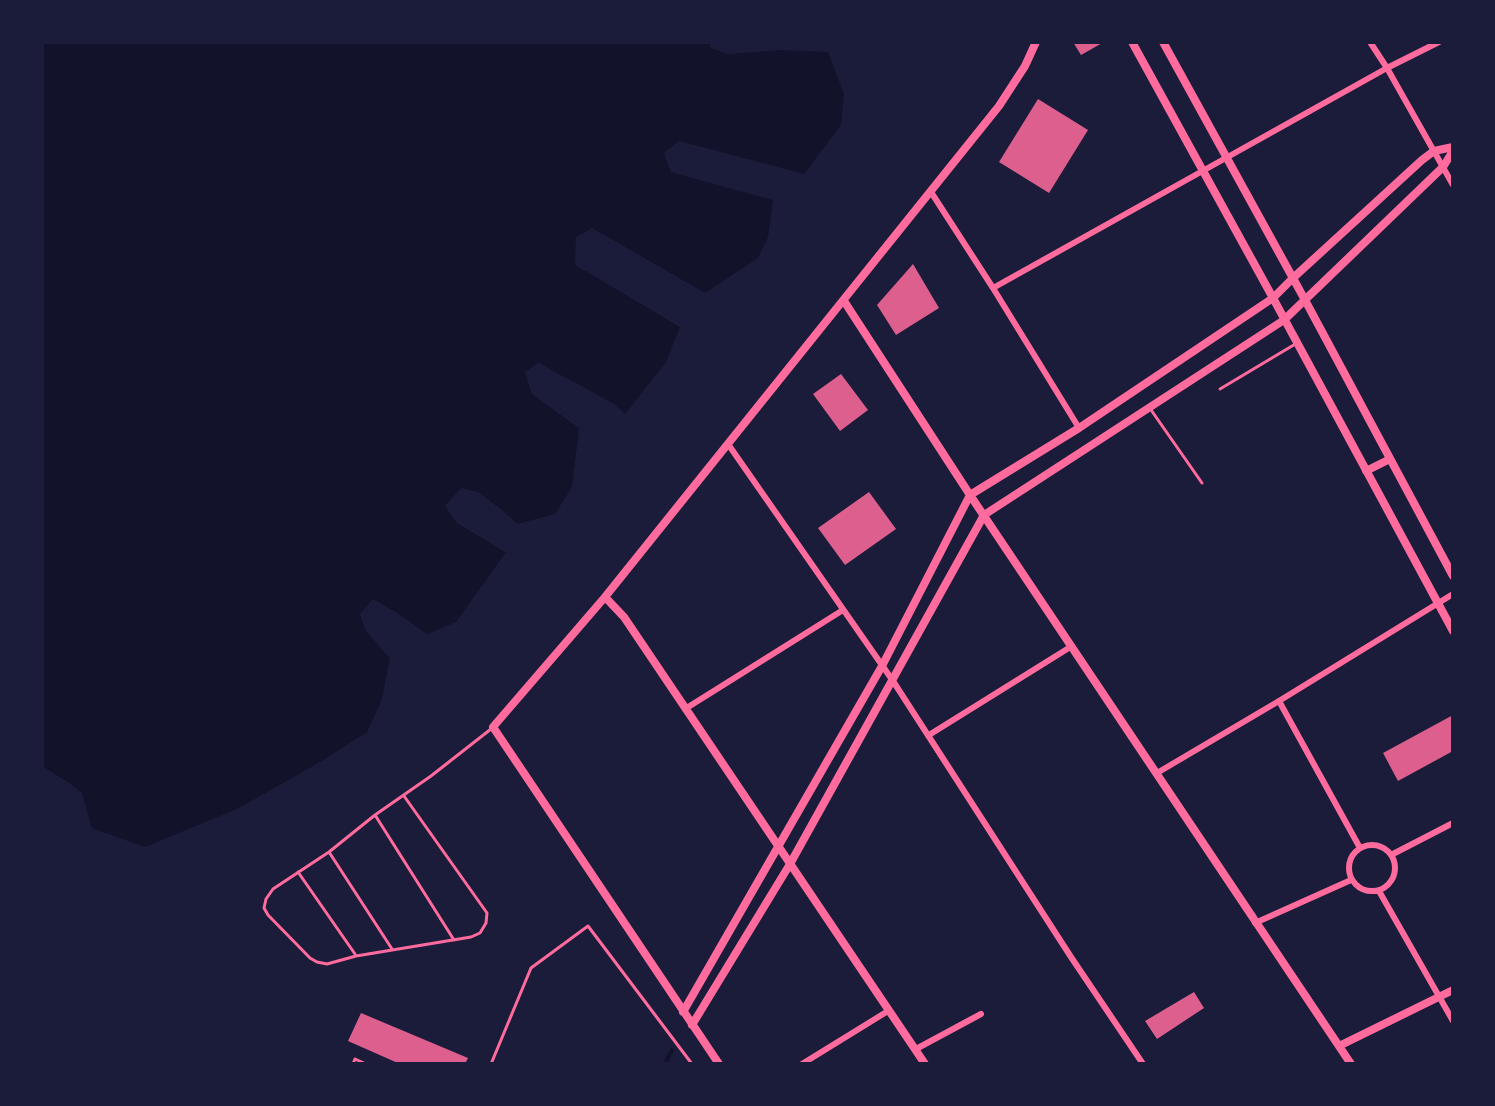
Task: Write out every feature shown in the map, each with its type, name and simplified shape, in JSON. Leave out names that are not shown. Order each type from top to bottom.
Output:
[{"type":"street","points":[[719,1064],[493,727],[605,597],[931,192],[999,106],[1025,66],[1036,42]]},
{"type":"street","points":[[1132,42],[1453,631]]},
{"type":"street","points":[[1164,42],[1453,576]]},
{"type":"street","points":[[1370,42],[1453,185]]},
{"type":"street","points":[[993,288],[1439,42]]},
{"type":"street","points":[[683,1012],[882,666],[970,495],[1079,428],[1273,298],[1434,151],[1453,149]]},
{"type":"street","points":[[692,1025],[790,864],[984,515],[1284,320],[1443,167],[1453,149]]},
{"type":"street","points":[[931,192],[1079,428]]},
{"type":"street","points":[[844,301],[970,495],[1351,1064]]},
{"type":"street","points":[[728,444],[893,681],[1143,1064]]},
{"type":"street","points":[[1366,471],[1390,459]]},
{"type":"street","points":[[1157,773],[1453,594]]},
{"type":"street","points":[[605,597],[624,617],[925,1064]]},
{"type":"street","points":[[685,709],[843,610]]},
{"type":"street","points":[[929,735],[1072,646]]},
{"type":"street","points":[[1279,701],[1360,848]]},
{"type":"street","points":[[1391,855],[1453,823]]},
{"type":"street","points":[[1377,845],[1391,855],[1394,876],[1379,891],[1368,892],[1358,888],[1351,880],[1349,862],[1360,848],[1377,845]]},
{"type":"street","points":[[1255,923],[1351,880]]},
{"type":"street","points":[[1379,891],[1453,1021]]},
{"type":"street","points":[[1339,1046],[1453,990]]},
{"type":"street","points":[[802,1064],[888,1011]]},
{"type":"street","points":[[916,1049],[981,1014]]},
{"type":"lane","points":[[1220,389],[1297,343]]},
{"type":"lane","points":[[1149,407],[1202,483]]},
{"type":"lane","points":[[404,796],[487,913],[486,923],[480,933],[471,937],[356,956],[327,964],[317,962],[268,915],[264,908],[273,889],[329,852],[493,727]]},
{"type":"lane","points":[[375,815],[454,940]]},
{"type":"lane","points":[[329,852],[392,951]]},
{"type":"lane","points":[[298,872],[356,956]]},
{"type":"lane","points":[[491,1064],[531,968],[588,926],[692,1064]]},
{"type":"lane","points":[[353,1064],[355,1059],[366,1064]]},
{"type":"shaded area","points":[[42,42],[709,42],[712,48],[728,54],[779,50],[828,52],[844,94],[841,125],[804,174],[679,141],[664,153],[671,172],[773,200],[768,237],[758,258],[705,293],[592,228],[576,237],[575,265],[680,327],[666,362],[625,414],[614,404],[539,363],[525,372],[532,394],[579,428],[572,487],[555,514],[517,524],[478,492],[461,488],[445,506],[457,523],[506,552],[456,622],[427,634],[373,599],[360,614],[366,631],[390,658],[382,699],[367,732],[239,808],[145,847],[92,828],[82,793],[45,768],[42,762]]},
{"type":"pier","points":[[709,42],[729,50],[780,46],[829,48],[833,51],[779,50],[728,54],[711,48]]},
{"type":"pier","points":[[679,141],[804,174],[803,178],[680,145],[669,154],[674,168],[774,196],[776,201],[671,172],[664,153]]},
{"type":"pier","points":[[592,228],[705,293],[707,296],[592,232],[580,239],[579,262],[684,328],[575,264],[576,237]]},
{"type":"pier","points":[[538,363],[614,404],[628,417],[538,368],[529,373],[535,391],[581,425],[583,431],[532,394],[525,372]]},
{"type":"pier","points":[[461,488],[478,492],[521,527],[515,528],[476,496],[463,492],[450,506],[460,520],[509,549],[510,555],[457,523],[445,506]]},
{"type":"pier","points":[[373,599],[430,637],[425,638],[373,604],[364,615],[369,628],[394,656],[394,660],[390,658],[366,631],[360,615]]},
{"type":"building","points":[[1073,42],[1104,42],[1081,55]]},
{"type":"building","points":[[1038,99],[1088,130],[1049,193],[999,162]]},
{"type":"building","points":[[913,264],[939,308],[896,335],[877,305]]},
{"type":"building","points":[[841,374],[868,410],[840,431],[813,394]]},
{"type":"building","points":[[869,492],[896,529],[845,565],[818,528]]},
{"type":"building","points":[[1453,715],[1453,751],[1398,781],[1383,753]]},
{"type":"building","points":[[1194,992],[1204,1008],[1157,1039],[1145,1021]]},
{"type":"building","points":[[361,1013],[468,1058],[465,1064],[400,1064],[348,1041]]},
{"type":"waterway","points":[[665,1064],[672,1050]]}]
